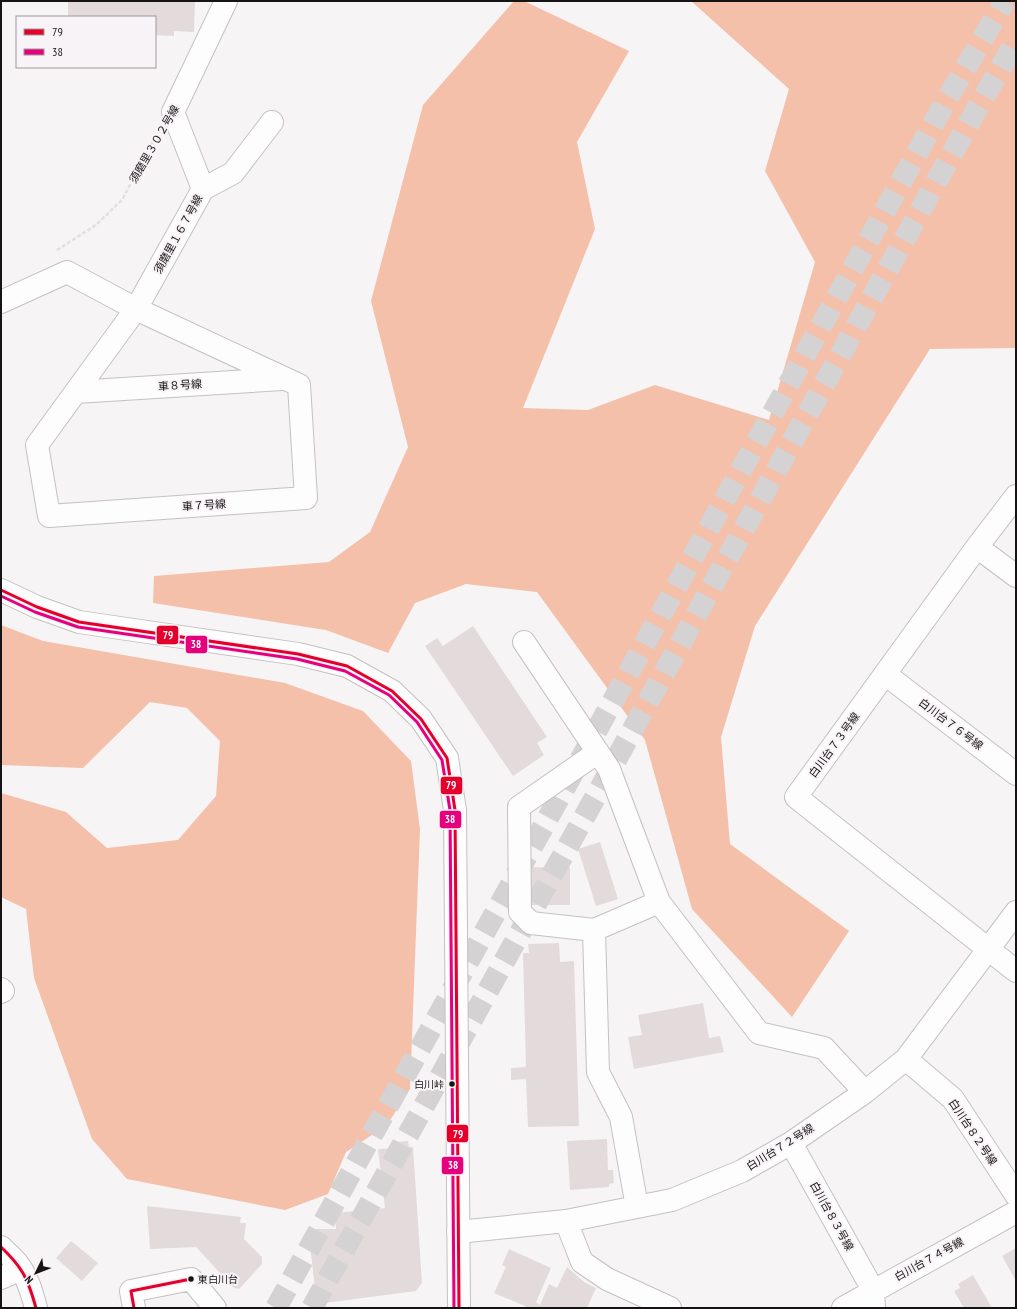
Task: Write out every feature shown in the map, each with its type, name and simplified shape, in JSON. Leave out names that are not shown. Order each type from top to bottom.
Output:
[{"type":"street","name":"須磨里３０２号線","points":[[173,112],[226,1]]},
{"type":"street","name":"須磨里１６７号線","points":[[136,309],[203,189],[173,112]]},
{"type":"street","points":[[203,189],[233,173],[272,122]]},
{"type":"street","name":"車７号線","points":[[1,302],[67,272],[136,309],[299,385],[306,498],[49,516],[37,445],[136,309]]},
{"type":"street","name":"車８号線","points":[[76,392],[285,379]]},
{"type":"street","name":"白川台７３号線","points":[[988,950],[796,797],[1016,496]]},
{"type":"street","points":[[978,547],[1016,576]]},
{"type":"street","points":[[1,590],[37,607],[79,622],[298,654],[347,666],[392,691],[421,719],[447,758],[455,810],[459,1308]]},
{"type":"street","points":[[524,642],[609,769],[659,902],[759,1033],[824,1048],[865,1092]]},
{"type":"street","name":"白川台７６号線","points":[[885,674],[1016,774]]},
{"type":"street","points":[[598,752],[519,806],[520,912],[531,923],[594,930],[659,902]]},
{"type":"street","name":"白川台７２号線","points":[[458,1232],[566,1221],[672,1200],[742,1171],[791,1143],[865,1092],[906,1059],[1016,912]]},
{"type":"street","points":[[594,930],[598,1072],[621,1117],[637,1207]]},
{"type":"street","points":[[988,950],[1016,971]]},
{"type":"street","points":[[1,989],[3,990],[1,992]]},
{"type":"street","name":"白川台８２号線","points":[[906,1059],[953,1099],[1016,1195]]},
{"type":"street","name":"白川台８３号線","points":[[791,1143],[873,1299]]},
{"type":"street","name":"白川台７４号線","points":[[843,1308],[873,1299],[1016,1212]]},
{"type":"street","points":[[566,1221],[582,1262],[607,1279],[670,1308]]},
{"type":"street","points":[[1,1247],[17,1263],[31,1290],[36,1308]]},
{"type":"street","points":[[1,1278],[21,1270]]},
{"type":"street","points":[[134,1308],[131,1291],[191,1280],[215,1308]]},
{"type":"path","name":"須磨里３０２号線","points":[[51,253],[96,225],[122,200],[153,141],[164,128],[173,112]]},
{"type":"shaded area","points":[[514,1],[524,1],[629,51],[577,142],[595,229],[523,408],[588,410],[655,385],[769,420],[815,262],[765,171],[789,89],[691,1],[1016,1],[1016,348],[930,349],[755,626],[721,737],[730,844],[849,931],[792,1017],[692,909],[645,740],[537,592],[466,584],[415,603],[388,653],[326,630],[153,603],[154,576],[329,562],[370,532],[408,447],[371,301],[423,105]]},
{"type":"shaded area","points":[[1,625],[43,641],[285,683],[363,711],[411,761],[420,829],[410,1089],[387,1125],[346,1152],[328,1194],[285,1210],[127,1179],[92,1139],[34,978],[26,909],[1,897],[1,793],[66,812],[107,848],[178,840],[216,796],[220,741],[187,708],[150,702],[83,768],[1,765]]},
{"type":"building","points":[[68,1],[195,1],[194,32],[174,31],[174,36],[156,35],[156,16],[68,16]]},
{"type":"building","points":[[473,626],[547,737],[537,743],[544,755],[513,776],[425,646],[437,638],[443,646]]},
{"type":"building","points":[[600,842],[618,899],[596,906],[578,849]]},
{"type":"building","points":[[530,867],[570,868],[570,905],[530,905]]},
{"type":"building","points":[[559,943],[560,962],[574,961],[579,1126],[528,1127],[526,1079],[511,1080],[511,1068],[526,1067],[523,953],[529,953],[528,944]]},
{"type":"building","points":[[703,1003],[709,1038],[720,1036],[724,1052],[634,1069],[628,1037],[642,1035],[638,1015]]},
{"type":"building","points":[[607,1139],[608,1170],[613,1170],[614,1183],[609,1184],[609,1187],[570,1190],[567,1141]]},
{"type":"building","points":[[408,1141],[409,1147],[413,1147],[422,1283],[416,1291],[317,1304],[308,1229],[336,1229],[335,1213],[385,1208],[378,1149],[395,1148],[395,1142]]},
{"type":"building","points":[[147,1206],[241,1217],[240,1223],[246,1223],[244,1239],[262,1257],[262,1264],[239,1289],[234,1288],[196,1247],[150,1249]]},
{"type":"building","points":[[71,1241],[98,1263],[82,1281],[56,1258]]},
{"type":"building","points":[[1016,1248],[1016,1281],[1002,1256]]},
{"type":"building","points":[[509,1249],[551,1268],[536,1302],[540,1305],[549,1284],[557,1288],[567,1267],[584,1282],[596,1288],[587,1308],[524,1308],[525,1306],[494,1293],[506,1267],[502,1265]]},
{"type":"building","points":[[973,1275],[992,1308],[964,1308],[954,1291],[960,1288],[958,1284]]},
{"type":"tunnel","points":[[276,1308],[947,99],[1005,1]]},
{"type":"tunnel","points":[[312,1308],[974,114],[1016,41]]},
{"type":"transit line","name":"79","points":[[1,590],[37,607],[79,622],[298,654],[347,666],[392,691],[421,719],[447,758],[455,810],[459,1308]]},
{"type":"transit line","name":"38","points":[[1,596],[35,612],[78,627],[297,659],[345,671],[389,695],[417,722],[442,760],[450,810],[454,1308]]},
{"type":"transit line","name":"79","points":[[1,1247],[15,1261],[24,1274],[36,1308]]},
{"type":"transit line","name":"79","points":[[134,1308],[131,1291],[191,1279]]},
{"type":"place","name":"白川峠","points":[[452,1084]]},
{"type":"place","name":"東白川台","points":[[191,1279]]}]
